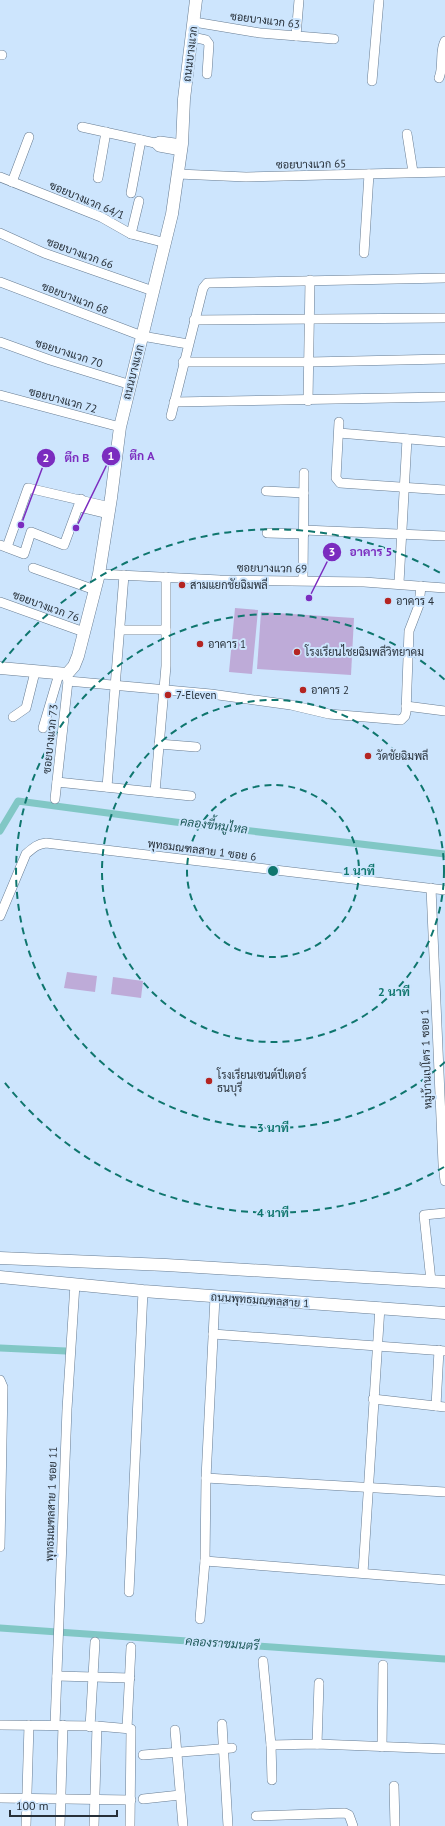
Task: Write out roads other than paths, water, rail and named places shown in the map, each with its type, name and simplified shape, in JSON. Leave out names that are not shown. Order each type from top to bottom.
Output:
[{"type":"main road","name":"ถนนบางแวก","points":[[64,677],[74,666],[99,574],[120,427],[166,243],[178,174],[184,99],[196,0]]},
{"type":"main road","points":[[0,668],[64,677]]},
{"type":"main road","points":[[0,1251],[77,1260]]},
{"type":"main road","points":[[0,1258],[77,1260],[445,1282]]},
{"type":"main road","name":"ถนนพุทธมณฑลสาย 1","points":[[0,1277],[215,1297],[445,1313]]},
{"type":"main road","name":"ถนนพุทธมณฑลสาย 1","points":[[0,1284],[75,1284]]},
{"type":"street","points":[[296,36],[299,0]]},
{"type":"street","points":[[372,82],[380,0]]},
{"type":"street","name":"ซอยบางแวก 63","points":[[194,22],[260,33],[334,39]]},
{"type":"street","points":[[192,37],[206,40],[209,44],[207,74]]},
{"type":"street","points":[[440,78],[443,69],[443,46],[445,41]]},
{"type":"street","points":[[82,127],[154,143],[159,147],[181,147]]},
{"type":"street","points":[[98,178],[106,132]]},
{"type":"street","points":[[407,134],[413,172]]},
{"type":"street","points":[[12,182],[28,137]]},
{"type":"street","points":[[131,193],[141,140]]},
{"type":"street","name":"ซอยบางแวก 65","points":[[178,174],[246,178],[445,172]]},
{"type":"street","points":[[364,253],[369,174]]},
{"type":"street","name":"ซอยบางแวก 64/1","points":[[0,177],[101,217],[132,234],[166,243]]},
{"type":"street","points":[[132,234],[139,201]]},
{"type":"street","name":"ซอยบางแวก 66","points":[[0,233],[44,253],[153,291]]},
{"type":"street","points":[[171,416],[194,320],[203,288],[207,283],[445,278]]},
{"type":"street","points":[[308,401],[310,280]]},
{"type":"street","name":"ซอยบางแวก 68","points":[[0,282],[142,336],[188,344]]},
{"type":"street","points":[[194,320],[445,318]]},
{"type":"street","name":"ซอยบางแวก 70","points":[[0,342],[131,385]]},
{"type":"street","points":[[184,362],[309,362],[445,359]]},
{"type":"street","name":"ซอยบางแวก 72","points":[[0,395],[120,427]]},
{"type":"street","points":[[174,402],[308,401],[445,397]]},
{"type":"street","points":[[339,422],[336,478],[340,483],[445,490]]},
{"type":"street","points":[[339,433],[445,442]]},
{"type":"street","points":[[399,583],[407,438]]},
{"type":"street","points":[[304,473],[304,580]]},
{"type":"street","points":[[80,503],[64,545],[31,532],[24,554],[3,546],[28,488],[109,511]]},
{"type":"street","points":[[266,491],[304,493]]},
{"type":"street","points":[[267,533],[304,532],[445,536]]},
{"type":"street","points":[[33,568],[95,590]]},
{"type":"street","name":"ซอยบางแวก 69","points":[[99,574],[399,583],[445,588]]},
{"type":"street","points":[[106,787],[116,686],[124,575]]},
{"type":"street","points":[[155,792],[164,691],[166,577]]},
{"type":"street","points":[[43,728],[64,677],[116,686],[210,694],[291,705],[329,714],[393,720],[404,718],[406,706],[409,631],[419,605],[421,586]]},
{"type":"street","name":"ซอยบางแวก 76","points":[[0,602],[84,632]]},
{"type":"street","points":[[120,630],[166,630]]},
{"type":"street","points":[[12,717],[26,708],[36,672]]},
{"type":"street","name":"ซอยบางแวก 73","points":[[55,799],[64,677]]},
{"type":"street","points":[[406,706],[445,711]]},
{"type":"street","points":[[159,744],[196,747]]},
{"type":"street","points":[[57,782],[191,796]]},
{"type":"street","name":"พุทธมณฑลสาย 1 ซอย 6","points":[[0,916],[26,854],[40,844],[46,843],[445,890]]},
{"type":"street","name":"หมู่บ้านเปโตร 1 ซอย 1","points":[[431,888],[442,1156],[445,1181]]},
{"type":"street","points":[[431,1281],[424,1215],[445,1213]]},
{"type":"street","name":"พุทธมณฑลสาย 1 ซอย 11","points":[[60,1826],[61,1798],[58,1613],[67,1409],[75,1284]]},
{"type":"street","points":[[129,1592],[143,1291]]},
{"type":"street","points":[[200,1619],[205,1561],[206,1478],[215,1297]]},
{"type":"street","points":[[363,1573],[376,1346],[380,1308]]},
{"type":"street","points":[[213,1334],[442,1350],[441,1407],[373,1399]]},
{"type":"street","points":[[0,1380],[3,1387],[0,1475],[0,1548]]},
{"type":"street","points":[[206,1478],[445,1492]]},
{"type":"street","points":[[205,1561],[445,1580]]},
{"type":"street","points":[[94,1826],[93,1677],[95,1642]]},
{"type":"street","points":[[127,1728],[131,1647]]},
{"type":"street","points":[[264,1661],[271,1745],[272,1780]]},
{"type":"street","points":[[382,1747],[383,1665]]},
{"type":"street","points":[[58,1676],[130,1678]]},
{"type":"street","points":[[317,1744],[319,1683]]},
{"type":"street","points":[[0,1724],[93,1726],[127,1728],[132,1731],[130,1826]]},
{"type":"street","points":[[222,1724],[222,1749],[228,1826]]},
{"type":"street","points":[[26,1826],[29,1725]]},
{"type":"street","points":[[175,1730],[182,1826]]},
{"type":"street","points":[[271,1745],[317,1744],[445,1750]]},
{"type":"street","points":[[143,1755],[232,1748]]},
{"type":"street","points":[[394,1786],[395,1826]]},
{"type":"street","points":[[143,1799],[180,1795]]},
{"type":"street","points":[[0,1798],[27,1797],[130,1800]]},
{"type":"street","points":[[256,1816],[345,1813],[349,1815],[353,1826]]},
{"type":"waterway","name":"คลองขี้หมูไหล","points":[[0,831],[18,801],[175,822],[445,854]]},
{"type":"waterway","points":[[0,1348],[66,1351]]},
{"type":"waterway","name":"คลองราชมนตรี","points":[[0,1628],[445,1659]]},
{"type":"place","name":"ตึก B","points":[[21,525]]},
{"type":"place","name":"ตึก A","points":[[76,528]]},
{"type":"place","name":"สามแยกชัยฉิมพลี","points":[[182,585]]},
{"type":"place","name":"อาคาร 5","points":[[309,598]]},
{"type":"place","name":"อาคาร 4","points":[[388,601]]},
{"type":"place","name":"อาคาร 1","points":[[200,644]]},
{"type":"place","name":"โรงเรียนไชยฉิมพลีวิทยาคม","points":[[297,652]]},
{"type":"place","name":"อาคาร 2","points":[[303,690]]},
{"type":"place","name":"7-Eleven","points":[[168,695]]},
{"type":"place","name":"วัดชัยฉิมพลี","points":[[368,756]]},
{"type":"place","name":"โรงเรียนเซนต์ปีเตอร์ ธนบุรี","points":[[209,1081]]}]
